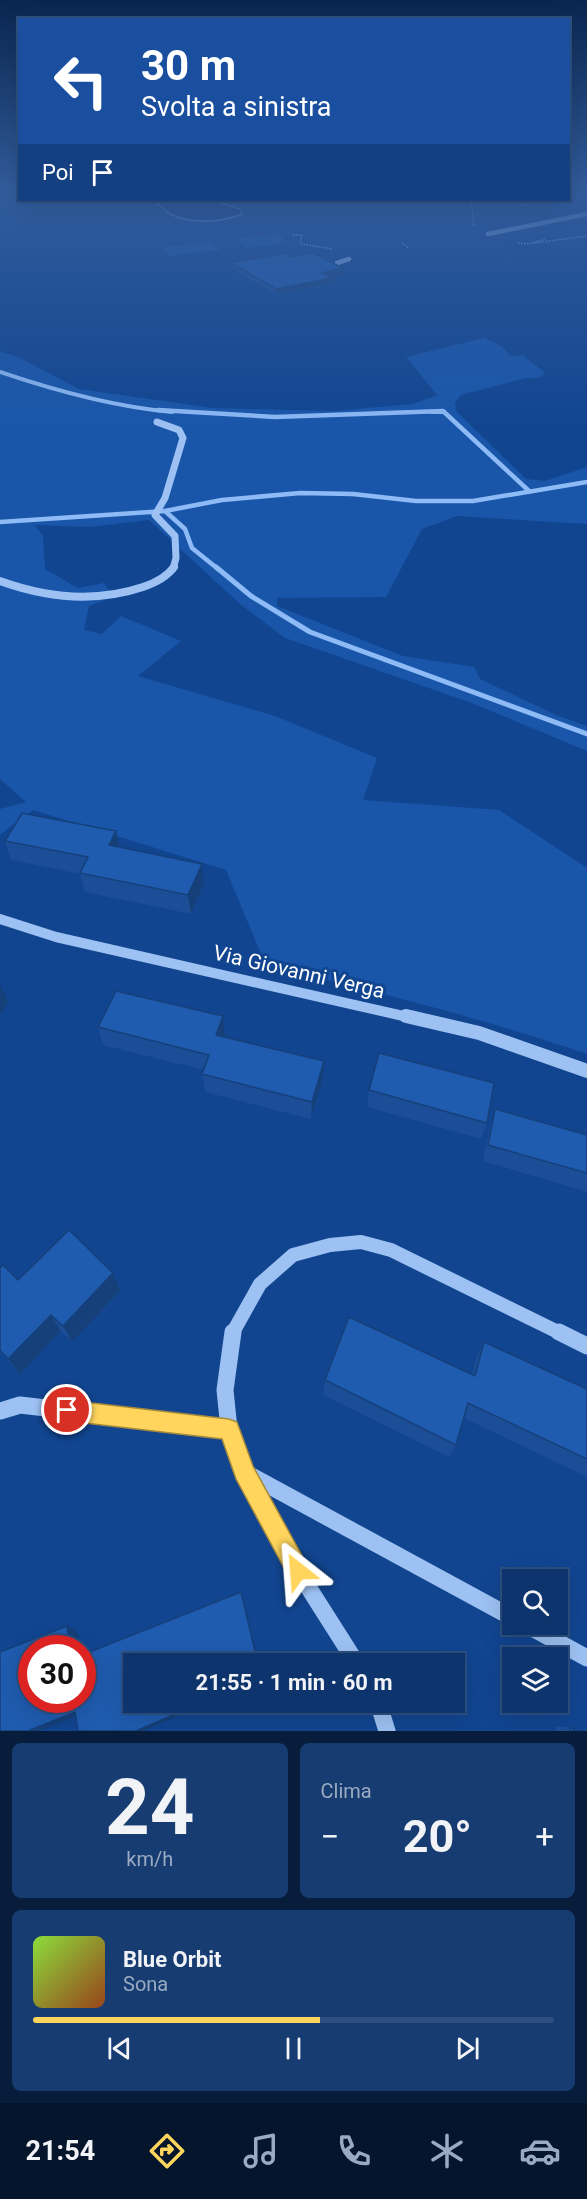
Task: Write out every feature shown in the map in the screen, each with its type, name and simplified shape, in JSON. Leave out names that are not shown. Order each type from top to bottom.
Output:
[{"type":"street","points":[[0,581],[53,595],[92,598],[128,594],[162,580],[174,565],[175,536],[156,511],[165,498],[183,438],[179,430],[157,422]]},
{"type":"street","name":"Via Giovanni Verga","points":[[0,919],[56,937],[479,1033],[587,1071]]},
{"type":"street","points":[[350,1653],[298,1571],[244,1472],[229,1429],[225,1390],[232,1333],[260,1284],[292,1255],[330,1245],[361,1242],[391,1250],[587,1346]]},
{"type":"street","points":[[0,1411],[20,1405],[229,1429]]},
{"type":"street","points":[[244,1472],[502,1612]]},
{"type":"street","points":[[545,1635],[587,1658]]},
{"type":"street","points":[[381,1713],[387,1731]]},
{"type":"shaded area","points":[[484,338],[501,346],[511,356],[523,355],[545,373],[540,378],[526,378],[461,395],[455,403],[456,411],[526,479],[545,481],[587,467],[587,524],[457,516],[422,529],[386,597],[277,598],[277,606],[403,656],[474,667],[480,679],[556,715],[587,726],[587,751],[472,703],[285,638],[240,604],[149,520],[90,527],[35,525],[43,536],[45,569],[78,588],[104,583],[113,597],[89,606],[84,630],[102,634],[121,616],[181,641],[138,676],[275,716],[377,758],[363,800],[499,810],[587,868],[587,1054],[428,1006],[266,966],[226,870],[33,810],[0,835],[0,809],[26,802],[0,779],[0,351],[18,357],[79,389],[213,408],[334,411],[413,404],[437,395],[406,357]]},
{"type":"building","points":[[239,268],[343,268],[322,273],[332,278],[276,289]]},
{"type":"building","points":[[22,813],[116,831],[109,845],[202,864],[188,895],[80,873],[88,857],[5,841]]},
{"type":"building","points":[[116,991],[223,1016],[216,1035],[324,1061],[312,1102],[202,1074],[209,1055],[98,1027]]},
{"type":"building","points":[[379,1053],[494,1083],[487,1123],[369,1090]]},
{"type":"building","points":[[495,1109],[587,1135],[587,1173],[488,1145]]},
{"type":"building","points":[[69,1230],[113,1273],[63,1326],[51,1315],[8,1359],[0,1350],[0,1268],[3,1265],[18,1280]]},
{"type":"building","points":[[349,1317],[475,1376],[484,1342],[587,1389],[587,1459],[468,1403],[456,1445],[325,1380]]},
{"type":"building","points":[[241,1592],[255,1653],[123,1653],[123,1713],[178,1713],[136,1731],[78,1731],[75,1713],[96,1713],[96,1649]]},
{"type":"building","points":[[67,1626],[68,1635],[44,1635]]},
{"type":"building","points":[[18,1645],[18,1713],[73,1713],[28,1731],[0,1731],[0,1652]]},
{"type":"waterway","points":[[0,372],[85,397],[172,412]]},
{"type":"waterway","points":[[158,410],[275,417],[443,411],[529,491]]},
{"type":"waterway","points":[[432,412],[444,412]]},
{"type":"waterway","points":[[165,511],[222,500],[300,493],[353,494],[416,501],[473,501],[587,482]]},
{"type":"waterway","points":[[0,522],[165,511]]},
{"type":"waterway","points":[[165,511],[185,529],[192,548],[218,569]]},
{"type":"waterway","points":[[216,567],[251,596],[310,632],[587,734]]},
{"type":"route","points":[[67,1410],[229,1429],[244,1472],[298,1571]]}]
